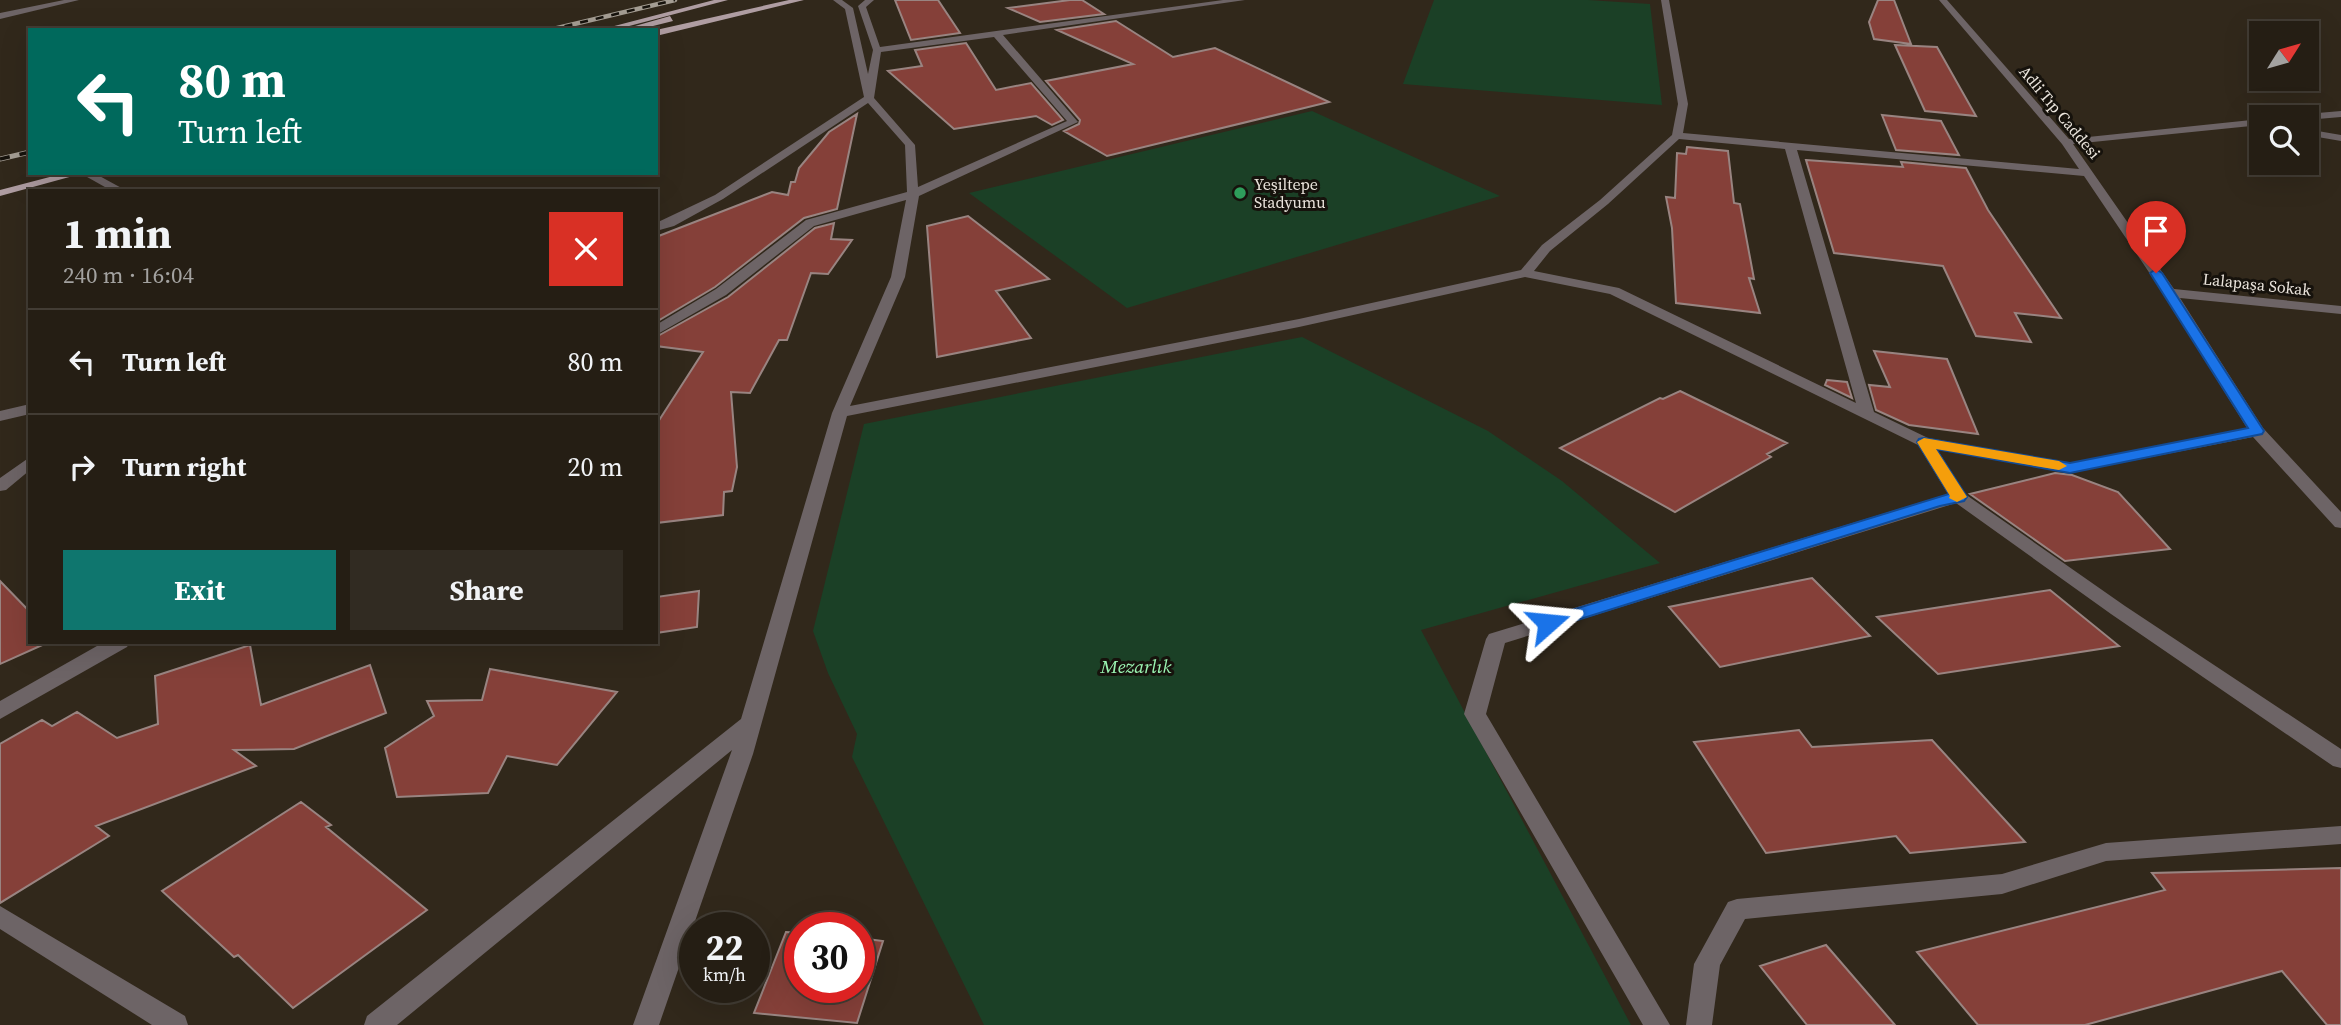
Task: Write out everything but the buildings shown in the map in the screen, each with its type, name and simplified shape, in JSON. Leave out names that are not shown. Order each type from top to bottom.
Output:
[{"type":"main road","points":[[611,28],[724,0]]},
{"type":"main road","points":[[658,29],[773,0]]},
{"type":"main road","points":[[658,33],[800,0]]},
{"type":"main road","points":[[633,28],[739,3]]},
{"type":"main road","points":[[0,182],[28,175]]},
{"type":"main road","points":[[0,193],[71,175]]},
{"type":"street","points":[[0,16],[75,0]]},
{"type":"street","points":[[646,1025],[751,723],[840,413],[898,278],[913,194],[910,145],[869,98],[849,8],[837,0]]},
{"type":"street","points":[[658,226],[670,223],[719,197],[869,98],[877,50],[862,6],[870,0]]},
{"type":"street","points":[[877,50],[1241,0]]},
{"type":"street","points":[[1525,273],[1546,248],[1604,202],[1677,136],[1683,104],[1665,0]]},
{"type":"street","name":"Adli Tıp Caddesi","points":[[1943,0],[1966,30],[2066,142],[2169,293],[2257,431],[2341,523]]},
{"type":"street","points":[[658,330],[721,292],[810,223],[913,194],[1073,122],[995,32]]},
{"type":"street","points":[[2319,116],[2341,114]]},
{"type":"street","points":[[2066,142],[2249,123]]},
{"type":"street","points":[[2319,134],[2341,138]]},
{"type":"street","points":[[1677,136],[2088,173]]},
{"type":"street","points":[[1790,146],[1867,414]]},
{"type":"street","points":[[89,175],[117,189]]},
{"type":"street","points":[[840,413],[1299,323],[1525,273],[1614,291],[1924,442],[2070,468],[2257,431]]},
{"type":"street","name":"Lalapaşa Sokak","points":[[2169,293],[2341,310]]},
{"type":"street","points":[[0,416],[28,409]]},
{"type":"street","points":[[1924,442],[1959,497],[2118,610],[2341,760]]},
{"type":"street","points":[[0,486],[28,464]]},
{"type":"street","points":[[1657,1025],[1475,714],[1496,639],[1937,501],[1959,497]]},
{"type":"street","points":[[0,711],[117,644]]},
{"type":"street","points":[[377,1025],[751,723]]},
{"type":"street","points":[[1699,1025],[1707,964],[1737,909],[2002,884],[2106,852],[2341,835]]},
{"type":"street","points":[[0,916],[175,1025]]},
{"type":"green space","points":[[1434,0],[1588,0],[1650,4],[1662,105],[1403,84]]},
{"type":"green space","points":[[1312,111],[1500,196],[1127,308],[969,193]]},
{"type":"green space","name":"Mezarlık","points":[[1302,337],[1488,431],[1562,481],[1660,563],[1421,630],[1631,1025],[984,1025],[852,757],[857,734],[828,673],[813,631],[864,424]]},
{"type":"railway","points":[[557,28],[675,0]]},
{"type":"railway","points":[[0,159],[28,152]]},
{"type":"slow traffic","points":[[1957,498],[1959,497],[1924,442],[2059,466]]},
{"type":"place","name":"Yeşiltepe Stadyumu","points":[[1240,193]]},
{"type":"route","points":[[1548,623],[1937,501],[1959,497],[1924,442],[2070,468],[2257,431],[2156,273]]}]
